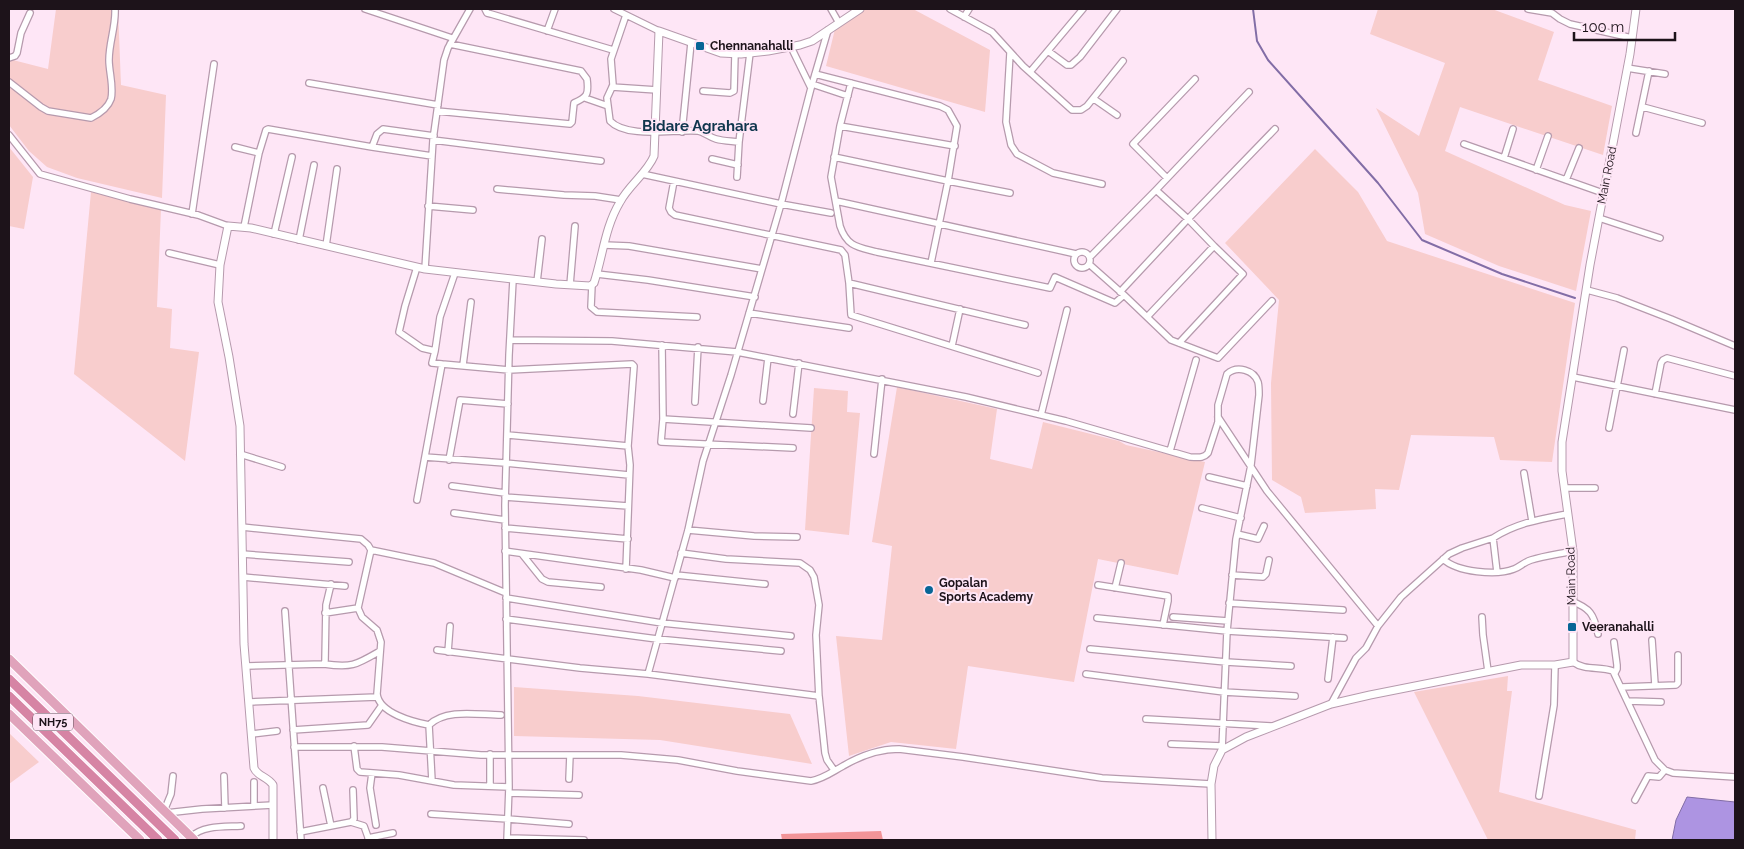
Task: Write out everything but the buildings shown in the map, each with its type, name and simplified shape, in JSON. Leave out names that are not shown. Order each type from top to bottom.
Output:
[{"type":"highway","name":"NH75","points":[[9,679],[174,840]]},
{"type":"highway","name":"NH75","points":[[9,696],[158,840]]},
{"type":"main road","points":[[9,658],[192,839]]},
{"type":"main road","points":[[9,714],[140,840]]},
{"type":"street","points":[[9,82],[48,111],[91,118],[96,115],[111,100],[109,60],[115,24],[114,9]]},
{"type":"street","points":[[365,9],[451,41],[581,72],[587,79],[585,98]]},
{"type":"street","points":[[425,269],[433,138],[444,60],[451,41],[470,9]]},
{"type":"street","points":[[485,9],[487,13],[613,50]]},
{"type":"street","points":[[547,31],[556,9]]},
{"type":"street","points":[[614,9],[691,44],[721,53],[735,54],[791,47],[812,40],[860,9]]},
{"type":"street","points":[[831,9],[839,23]]},
{"type":"street","points":[[950,9],[992,32],[1010,53],[1072,110],[1081,110],[1094,99],[1123,61]]},
{"type":"street","points":[[964,17],[969,9]]},
{"type":"street","points":[[1030,72],[1082,9]]},
{"type":"street","points":[[1048,51],[1067,65],[1071,65],[1080,57],[1117,9]]},
{"type":"street","points":[[1528,9],[1552,12],[1570,24],[1632,38]]},
{"type":"street","name":"Main Road","points":[[1573,662],[1572,551],[1564,488],[1562,442],[1586,290],[1636,9]]},
{"type":"street","points":[[9,58],[16,54],[21,33],[30,13]]},
{"type":"street","points":[[626,15],[611,59],[613,78],[612,87],[607,98],[610,121],[629,130],[655,132],[698,131],[717,140],[739,142]]},
{"type":"street","points":[[648,674],[688,530],[708,444],[717,421],[755,296],[828,30]]},
{"type":"street","points":[[659,31],[654,156],[647,169],[621,200],[612,215],[597,274],[592,285],[592,307],[596,312],[697,316]]},
{"type":"street","points":[[682,132],[691,44]]},
{"type":"street","points":[[791,47],[812,86],[848,96]]},
{"type":"street","points":[[737,177],[739,142],[750,53]]},
{"type":"street","points":[[1010,53],[1006,122],[1011,145],[1018,154],[1053,173],[1102,184]]},
{"type":"street","points":[[703,91],[730,93],[734,91],[735,54]]},
{"type":"street","points":[[192,214],[214,64]]},
{"type":"street","points":[[1627,68],[1665,74]]},
{"type":"street","points":[[1636,133],[1649,71]]},
{"type":"street","points":[[815,74],[940,106],[948,110],[957,126],[955,146],[931,263]]},
{"type":"street","points":[[1167,178],[1133,144],[1195,78]]},
{"type":"street","points":[[308,83],[438,108],[570,124],[572,122],[574,103],[585,98],[608,106]]},
{"type":"street","points":[[852,83],[840,126],[831,177],[842,233],[851,245],[1050,288],[1054,277],[1116,303],[1188,219],[1275,129]]},
{"type":"street","points":[[612,87],[657,90]]},
{"type":"street","points":[[1076,254],[1074,259],[1077,266],[1082,268],[1088,264],[1090,256],[1249,92]]},
{"type":"street","points":[[1094,99],[1117,115]]},
{"type":"street","points":[[1642,107],[1702,123]]},
{"type":"street","points":[[840,126],[955,146]]},
{"type":"street","points":[[244,227],[259,152],[266,130],[270,128],[372,148],[432,156]]},
{"type":"street","points":[[372,148],[377,134],[383,129],[433,138],[602,161]]},
{"type":"street","points":[[1504,158],[1513,129]]},
{"type":"street","points":[[9,136],[40,174],[192,214],[228,226],[244,227],[425,269],[513,280],[592,285]]},
{"type":"street","points":[[1536,170],[1548,136]]},
{"type":"street","points":[[1464,144],[1603,193]]},
{"type":"street","points":[[235,147],[259,152]]},
{"type":"street","points":[[1566,180],[1579,148]]},
{"type":"street","points":[[274,234],[292,157]]},
{"type":"street","points":[[834,157],[1010,194]]},
{"type":"street","points":[[712,159],[738,164]]},
{"type":"street","points":[[299,240],[314,165]]},
{"type":"street","points":[[326,246],[337,169]]},
{"type":"street","points":[[642,174],[831,213]]},
{"type":"street","points":[[674,181],[669,208],[675,215],[841,250],[845,255],[851,315],[1038,373]]},
{"type":"street","points":[[497,189],[595,196],[621,200]]},
{"type":"street","points":[[1156,190],[1243,274],[1179,343]]},
{"type":"street","points":[[836,202],[1076,254],[1083,251],[1090,256]]},
{"type":"street","points":[[428,206],[474,210]]},
{"type":"street","points":[[1599,218],[1660,238]]},
{"type":"street","points":[[228,226],[220,265],[218,302],[238,409],[246,666],[254,770],[272,783],[273,840]]},
{"type":"street","points":[[570,285],[575,226]]},
{"type":"street","points":[[537,282],[542,239]]},
{"type":"street","points":[[604,245],[638,247],[762,269]]},
{"type":"street","points":[[1147,317],[1214,246]]},
{"type":"street","points":[[169,253],[220,265]]},
{"type":"street","points":[[1088,264],[1171,340],[1218,358],[1272,301]]},
{"type":"street","points":[[417,267],[399,332],[422,348],[435,351]]},
{"type":"street","points":[[454,273],[440,316],[432,363],[509,370],[628,362],[634,366],[628,446],[630,450],[626,569]]},
{"type":"street","points":[[597,274],[755,296]]},
{"type":"street","points":[[513,280],[505,463],[508,839],[584,840]]},
{"type":"street","points":[[849,282],[1025,325]]},
{"type":"street","points":[[1586,290],[1617,298],[1671,318],[1735,346]]},
{"type":"street","points":[[463,366],[471,302]]},
{"type":"street","points":[[952,346],[960,309]]},
{"type":"street","points":[[1041,415],[1067,310]]},
{"type":"street","points":[[749,313],[849,328]]},
{"type":"street","points":[[510,340],[612,340],[737,352],[882,379],[1041,415],[1190,457],[1205,456],[1208,453],[1218,422],[1218,405],[1227,374],[1230,370],[1241,369],[1253,375],[1259,384],[1259,395],[1251,465],[1237,534],[1232,574],[1227,631],[1222,748],[1214,766],[1211,784],[1212,840]]},
{"type":"street","points":[[662,345],[664,419],[661,442],[793,448]]},
{"type":"street","points":[[695,402],[698,347]]},
{"type":"street","points":[[1609,428],[1624,350]]},
{"type":"street","points":[[763,401],[768,358]]},
{"type":"street","points":[[1655,394],[1661,363],[1667,358],[1735,376]]},
{"type":"street","points":[[1170,451],[1196,360]]},
{"type":"street","points":[[793,414],[799,363]]},
{"type":"street","points":[[417,500],[442,364]]},
{"type":"street","points":[[1573,378],[1735,410]]},
{"type":"street","points":[[874,454],[882,379]]},
{"type":"street","points":[[448,460],[460,400],[508,404]]},
{"type":"street","points":[[1218,417],[1268,491],[1378,626]]},
{"type":"street","points":[[664,419],[811,428]]},
{"type":"street","points":[[507,434],[628,446]]},
{"type":"street","points":[[240,454],[282,467]]},
{"type":"street","points":[[425,457],[629,475]]},
{"type":"street","points":[[1524,474],[1532,521]]},
{"type":"street","points":[[1209,478],[1247,486]]},
{"type":"street","points":[[452,486],[505,495],[628,506]]},
{"type":"street","points":[[1564,488],[1595,488]]},
{"type":"street","points":[[1202,508],[1241,518]]},
{"type":"street","points":[[454,513],[505,520]]},
{"type":"street","points":[[1331,704],[1356,658],[1366,648],[1378,626],[1401,597],[1449,554],[1532,521],[1567,514]]},
{"type":"street","points":[[1237,534],[1258,539],[1264,526]]},
{"type":"street","points":[[242,527],[361,539],[368,545],[371,550],[358,608],[362,617],[377,630],[381,642],[378,697],[382,705],[402,718],[429,725],[439,718],[452,714],[501,715]]},
{"type":"street","points":[[505,528],[628,539]]},
{"type":"street","points":[[688,530],[754,536],[797,537]]},
{"type":"street","points":[[1493,538],[1497,572]]},
{"type":"street","points":[[371,550],[434,563],[506,596],[662,623],[791,636]]},
{"type":"street","points":[[505,551],[675,576],[765,584]]},
{"type":"street","points":[[1443,560],[1453,566],[1497,572],[1514,569],[1531,560],[1572,551]]},
{"type":"street","points":[[242,554],[349,562]]},
{"type":"street","points":[[522,554],[542,579],[548,582],[602,587]]},
{"type":"street","points":[[681,554],[800,563],[810,570],[814,577],[819,605],[816,635],[825,753],[827,760],[834,770]]},
{"type":"street","points":[[1232,574],[1263,577],[1266,574],[1269,560]]},
{"type":"street","points":[[1115,588],[1121,563]]},
{"type":"street","points":[[243,577],[345,586]]},
{"type":"street","points":[[324,664],[326,661],[325,613],[327,595],[331,584]]},
{"type":"street","points":[[1098,586],[1168,596],[1163,625]]},
{"type":"street","points":[[1571,601],[1582,605],[1592,615],[1598,634]]},
{"type":"street","points":[[1230,603],[1343,610]]},
{"type":"street","points":[[325,613],[358,608]]},
{"type":"street","points":[[285,611],[301,840]]},
{"type":"street","points":[[1173,617],[1228,621]]},
{"type":"street","points":[[1482,617],[1482,635],[1488,671]]},
{"type":"street","points":[[1097,618],[1227,631],[1344,638]]},
{"type":"street","points":[[506,619],[657,639],[781,651]]},
{"type":"street","points":[[448,652],[450,626]]},
{"type":"street","points":[[1328,679],[1333,638]]},
{"type":"street","points":[[1652,640],[1655,685]]},
{"type":"street","points":[[1614,642],[1618,665],[1614,673]]},
{"type":"street","points":[[437,650],[819,696],[820,700]]},
{"type":"street","points":[[1090,650],[1291,666]]},
{"type":"street","points":[[246,666],[324,664],[349,667],[380,652]]},
{"type":"street","points":[[1622,687],[1677,684],[1678,655]]},
{"type":"street","points":[[1171,744],[1222,748],[1271,726],[1331,704],[1521,665],[1555,665],[1573,662],[1582,667],[1610,669],[1614,673],[1656,760],[1665,770],[1673,773],[1735,777]]},
{"type":"street","points":[[1539,796],[1554,705],[1555,665]]},
{"type":"street","points":[[1086,674],[1224,692],[1295,696]]},
{"type":"street","points":[[249,702],[378,697]]},
{"type":"street","points":[[1628,701],[1661,702]]},
{"type":"street","points":[[292,730],[368,725],[382,705]]},
{"type":"street","points":[[1146,719],[1271,726]]},
{"type":"street","points":[[429,725],[432,781]]},
{"type":"street","points":[[251,734],[277,732]]},
{"type":"street","points":[[294,747],[354,746],[430,752],[621,755],[678,760],[737,771],[811,781],[822,778],[857,758],[890,749],[963,756],[1102,778],[1211,784]]},
{"type":"street","points":[[354,746],[357,769],[360,772],[399,775],[454,785],[490,786],[509,790],[579,795]]},
{"type":"street","points":[[490,754],[490,786]]},
{"type":"street","points":[[570,755],[570,779]]},
{"type":"street","points":[[1635,800],[1648,776],[1659,777],[1665,770]]},
{"type":"street","points":[[372,773],[370,788],[376,825]]},
{"type":"street","points":[[173,776],[171,794],[165,812],[273,806]]},
{"type":"street","points":[[224,776],[225,808]]},
{"type":"street","points":[[254,782],[254,806]]},
{"type":"street","points":[[323,788],[331,826]]},
{"type":"street","points":[[351,822],[354,819],[353,790]]},
{"type":"street","points":[[431,814],[569,824]]},
{"type":"street","points":[[300,832],[351,822],[364,826],[369,839],[393,833]]},
{"type":"street","points":[[192,839],[196,832],[202,830],[241,826]]},
{"type":"shaded area","points":[[56,9],[118,9],[121,85],[166,95],[162,198],[77,178],[47,167],[29,151],[9,125],[9,59],[48,69]]},
{"type":"shaded area","points":[[863,9],[913,9],[990,50],[985,112],[826,66],[835,29]]},
{"type":"shaded area","points":[[1378,9],[1492,9],[1554,32],[1538,80],[1612,106],[1603,155],[1460,107],[1445,151],[1565,205],[1591,211],[1576,291],[1499,266],[1425,234],[1418,193],[1376,108],[1419,136],[1445,63],[1370,34]]},
{"type":"shaded area","points":[[9,147],[33,177],[24,229],[9,226]]},
{"type":"shaded area","points":[[1315,149],[1358,192],[1387,241],[1575,303],[1552,462],[1500,460],[1494,437],[1411,435],[1399,490],[1375,489],[1376,509],[1305,513],[1301,497],[1272,480],[1271,383],[1279,300],[1225,243]]},
{"type":"shaded area","points":[[91,192],[161,209],[157,307],[172,309],[170,348],[199,352],[185,461],[74,374]]},
{"type":"shaded area","points":[[897,387],[997,409],[990,459],[1032,469],[1043,422],[1119,441],[1126,445],[1205,462],[1178,575],[1098,559],[1074,682],[968,666],[956,749],[891,742],[849,756],[836,636],[882,640],[892,546],[872,542]]},
{"type":"shaded area","points":[[814,388],[848,391],[847,412],[860,413],[849,535],[805,530]]},
{"type":"shaded area","points":[[1508,676],[1507,691],[1512,691],[1499,792],[1636,830],[1635,840],[1488,840],[1414,692]]},
{"type":"shaded area","points":[[514,687],[638,696],[790,714],[812,764],[660,740],[514,736]]},
{"type":"shaded area","points":[[9,733],[39,762],[9,784]]},
{"type":"shaded area","points":[[1687,797],[1735,802],[1735,840],[1672,840],[1676,820]]},
{"type":"shaded area","points":[[881,831],[883,840],[782,840],[781,834]]},
{"type":"waterway","points":[[1253,9],[1257,41],[1268,60],[1378,183],[1422,240],[1502,274],[1575,298]]},
{"type":"place","name":"Chennanahalli","points":[[700,46]]},
{"type":"place","name":"Gopalan Sports Academy","points":[[929,590]]},
{"type":"place","name":"Veeranahalli","points":[[1572,627]]},
{"type":"district","name":"Bidare Agrahara","points":[[700,126]]}]
